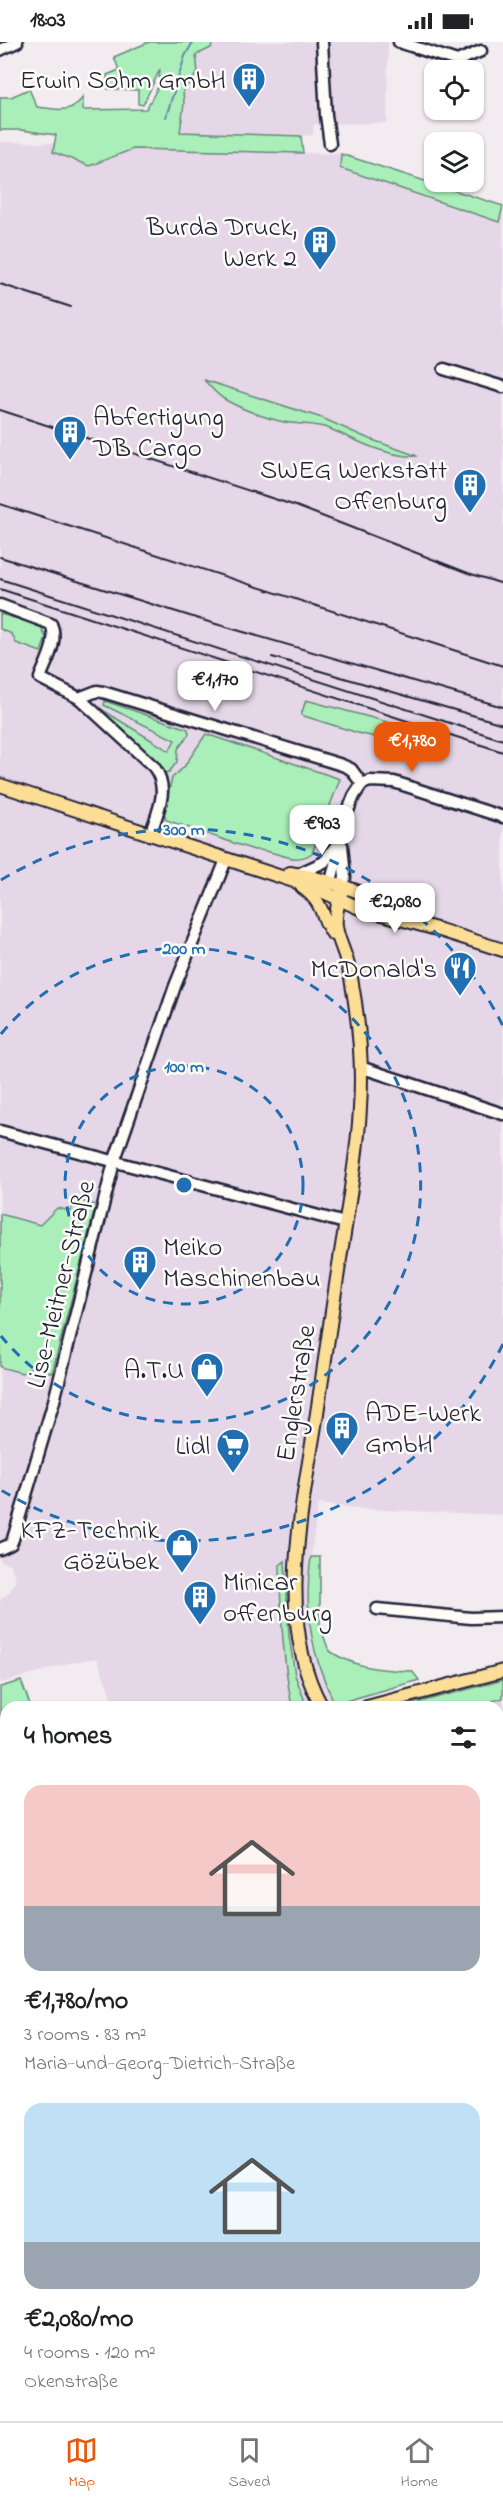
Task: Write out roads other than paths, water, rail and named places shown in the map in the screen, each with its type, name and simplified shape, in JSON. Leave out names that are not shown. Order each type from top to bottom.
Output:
[{"type":"main road","points":[[0,785],[245,866],[390,904],[440,930]]},
{"type":"main road","name":"Englerstraße","points":[[297,878],[322,909],[329,929],[339,942]]},
{"type":"main road","points":[[335,890],[357,908],[440,930],[503,950]]},
{"type":"main road","points":[[322,909],[335,890]]},
{"type":"main road","name":"Englerstraße","points":[[320,1701],[302,1650],[296,1616],[296,1583],[306,1485],[359,1130],[363,1068],[351,975],[339,942],[334,914],[335,890]]},
{"type":"main road","points":[[339,942],[343,917],[357,908]]},
{"type":"main road","points":[[390,1701],[503,1671]]},
{"type":"street","points":[[0,50],[17,42]]},
{"type":"street","points":[[322,42],[326,115],[330,138]]},
{"type":"street","points":[[399,42],[457,61],[481,51]]},
{"type":"street","points":[[444,369],[503,387]]},
{"type":"street","points":[[0,605],[38,617],[51,624],[54,630],[53,643],[40,678],[80,698],[154,767],[160,776],[164,786],[163,795],[150,835]]},
{"type":"street","points":[[80,698],[97,691],[103,692],[342,765],[351,769],[362,784]]},
{"type":"street","points":[[297,878],[324,862],[341,836],[354,796],[362,784],[379,780],[394,782],[503,817]]},
{"type":"street","points":[[335,890],[345,877],[341,836]]},
{"type":"street","name":"Lise-Meitner-Straße","points":[[0,1549],[11,1544],[13,1539],[54,1401],[114,1162],[175,986],[226,860]]},
{"type":"street","points":[[363,1068],[503,1114]]},
{"type":"street","points":[[0,1131],[345,1222]]},
{"type":"street","points":[[377,1609],[471,1618],[503,1617]]},
{"type":"waterway","points":[[166,117],[185,56],[193,42]]},
{"type":"railway","points":[[0,284],[71,307]]},
{"type":"railway","points":[[0,410],[296,506],[468,573],[503,584]]},
{"type":"railway","points":[[0,504],[503,666]]},
{"type":"railway","points":[[0,557],[209,622],[503,707]]},
{"type":"railway","points":[[0,579],[503,740]]},
{"type":"railway","points":[[0,589],[503,752]]},
{"type":"railway","points":[[272,657],[503,724]]},
{"type":"place","name":"Erwin Sohm GmbH","points":[[249,108]]},
{"type":"place","name":"Burda Druck, Werk 2","points":[[320,271]]},
{"type":"place","name":"Abfertigung DB Cargo","points":[[70,461]]},
{"type":"place","name":"SWEG Werkstatt Offenburg","points":[[470,514]]},
{"type":"place","name":"McDonald's","points":[[460,997]]},
{"type":"place","name":"Meiko Maschinenbau","points":[[140,1291]]},
{"type":"place","name":"A.T.U","points":[[207,1398]]},
{"type":"place","name":"ADE-Werk GmbH","points":[[342,1457]]},
{"type":"place","name":"Lidl","points":[[233,1474]]},
{"type":"place","name":"KFZ-Technik Gözübek","points":[[182,1574]]},
{"type":"place","name":"Minicar offenburg","points":[[200,1626]]}]
